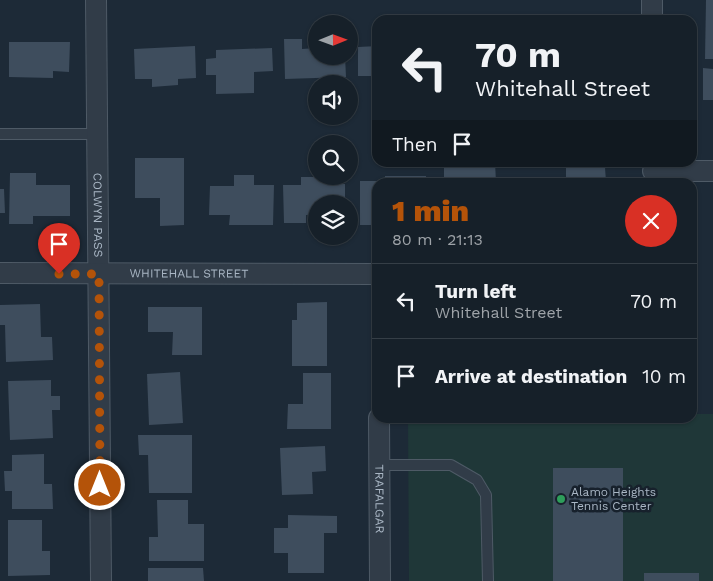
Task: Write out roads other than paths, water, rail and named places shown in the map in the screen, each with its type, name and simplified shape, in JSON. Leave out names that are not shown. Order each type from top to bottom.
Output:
[{"type":"street","name":"COLWYN PASS","points":[[96,0],[101,581]]},
{"type":"street","points":[[652,0],[652,15]]},
{"type":"street","points":[[653,172],[713,171]]},
{"type":"street","name":"WHITEHALL STREET","points":[[0,274],[372,274]]},
{"type":"street","name":"TRAFALGAR","points":[[379,423],[380,581]]},
{"type":"lane","points":[[0,134],[97,134]]},
{"type":"lane","points":[[379,464],[452,465],[477,480],[486,495],[488,581]]},
{"type":"place","name":"Alamo Heights Tennis Center","points":[[561,499]]}]
